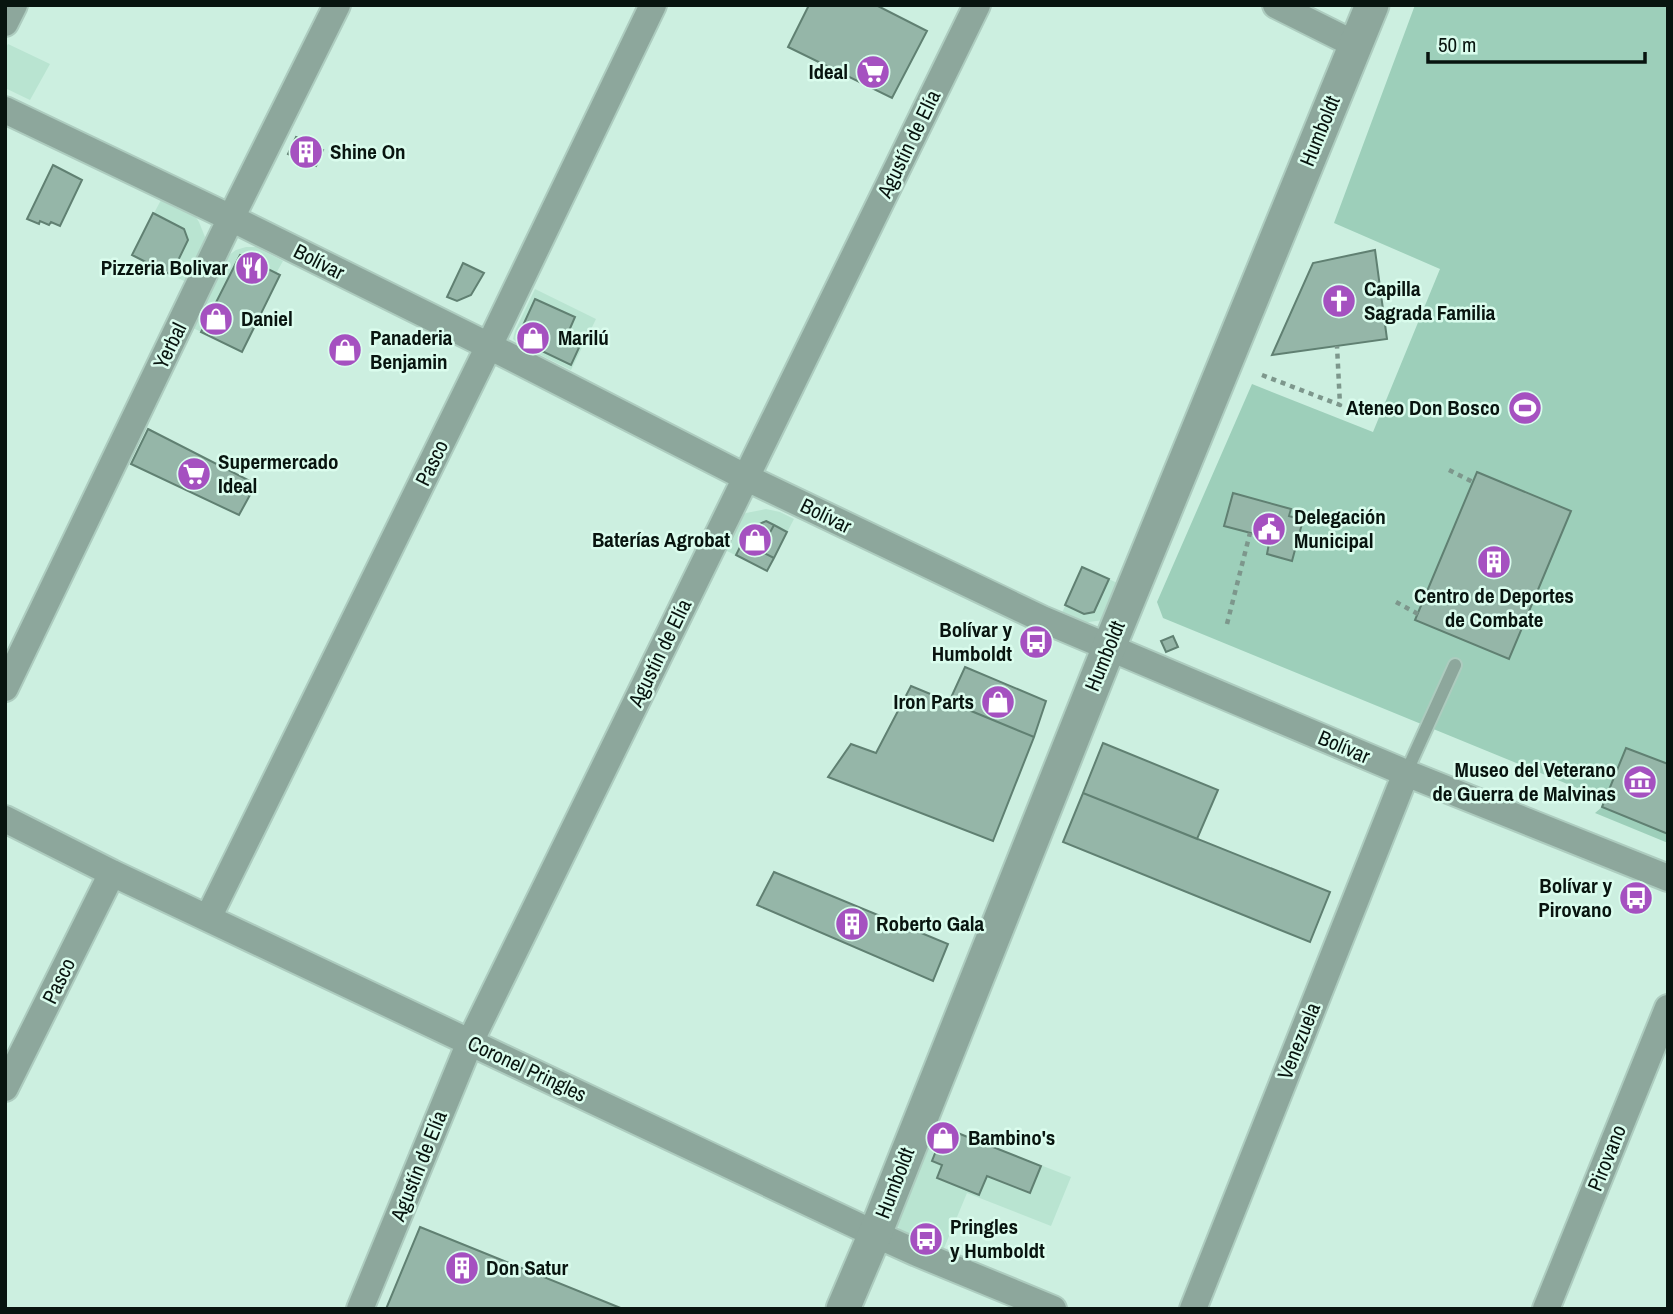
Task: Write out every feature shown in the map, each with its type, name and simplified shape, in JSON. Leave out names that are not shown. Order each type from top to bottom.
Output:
[{"type":"street","points":[[5,23],[14,5]]},
{"type":"street","name":"Yerbal","points":[[5,688],[231,218],[337,5]]},
{"type":"street","name":"Pasco","points":[[208,918],[653,5]]},
{"type":"street","name":"Agustín de Elía","points":[[360,1309],[470,1042],[977,5]]},
{"type":"street","points":[[1276,5],[1356,45]]},
{"type":"street","name":"Humboldt","points":[[844,1309],[1109,647],[1372,5]]},
{"type":"street","name":"Bolívar","points":[[5,110],[231,218],[745,477],[1029,613],[1406,773],[1668,878]]},
{"type":"street","name":"Venezuela","points":[[1193,1309],[1406,773]]},
{"type":"street","name":"Coronel Pringles","points":[[5,819],[112,873],[875,1234],[1053,1309]]},
{"type":"street","name":"Pasco","points":[[5,1088],[112,873]]},
{"type":"street","name":"Pirovano","points":[[1546,1309],[1668,1008]]},
{"type":"lane","points":[[1406,773],[1455,665]]},
{"type":"path","points":[[1262,375],[1340,405],[1337,346]]},
{"type":"path","points":[[1449,470],[1473,482]]},
{"type":"path","points":[[1227,624],[1250,533]]},
{"type":"path","points":[[1396,602],[1418,614]]},
{"type":"shaded area","name":"Ateneo Don Bosco","points":[[1415,5],[1668,5],[1668,843],[1595,813],[1602,807],[1604,799],[1163,618],[1157,602],[1252,384],[1373,432],[1440,269],[1334,223]]},
{"type":"shaded area","points":[[8,44],[50,64],[30,100],[5,88],[5,49]]},
{"type":"shaded area","points":[[162,198],[193,213],[205,237],[202,250],[186,282],[132,255]]},
{"type":"shaded area","points":[[246,247],[256,247],[283,261],[234,348],[191,327],[229,255]]},
{"type":"shaded area","points":[[535,289],[596,319],[571,370],[513,339]]},
{"type":"shaded area","points":[[766,509],[794,519],[767,571],[721,548],[735,520],[746,513]]},
{"type":"shaded area","points":[[1082,567],[1124,586],[1103,620],[1082,623],[1062,613]]},
{"type":"shaded area","points":[[935,1124],[1071,1177],[1051,1226],[967,1193],[942,1253],[902,1233],[897,1225],[898,1215]]},
{"type":"building","name":"Ideal","points":[[809,5],[876,5],[927,31],[892,98],[788,47]]},
{"type":"building","name":"Shine On","points":[[296,137],[323,150],[316,166],[288,154]]},
{"type":"building","points":[[53,165],[82,180],[60,226],[51,222],[49,225],[40,221],[39,224],[27,219]]},
{"type":"building","points":[[153,213],[184,229],[188,240],[171,275],[132,255]]},
{"type":"building","name":"Capilla Sagrada Familia","points":[[1375,250],[1387,339],[1272,355],[1313,263]]},
{"type":"building","points":[[240,255],[280,275],[242,352],[201,332]]},
{"type":"building","points":[[463,263],[484,273],[471,295],[457,301],[447,297]]},
{"type":"building","points":[[535,299],[575,317],[568,333],[583,339],[571,365],[523,342],[520,332]]},
{"type":"building","name":"Supermercado Ideal","points":[[148,429],[256,484],[239,515],[131,464]]},
{"type":"building","name":"Centro de Deportes de Combate","points":[[1477,472],[1571,511],[1509,659],[1415,620]]},
{"type":"building","name":"Delegación Municipal","points":[[1233,493],[1291,509],[1289,516],[1303,520],[1292,561],[1267,554],[1270,538],[1224,526]]},
{"type":"building","name":"Baterías Agrobat","points":[[766,521],[774,525],[760,551],[774,558],[767,571],[736,555],[749,529]]},
{"type":"building","points":[[774,525],[787,532],[774,558],[760,551]]},
{"type":"building","points":[[1082,567],[1109,579],[1094,612],[1084,614],[1065,605]]},
{"type":"building","points":[[1173,636],[1178,647],[1166,652],[1161,641]]},
{"type":"building","name":"Iron Parts","points":[[965,667],[1046,701],[1034,737],[949,702]]},
{"type":"building","points":[[911,686],[1034,737],[993,841],[828,777],[851,744],[876,753]]},
{"type":"building","points":[[1103,743],[1218,790],[1197,839],[1083,793]]},
{"type":"building","name":"Museo del Veterano de Guerra de Malvinas","points":[[1626,748],[1668,764],[1668,834],[1602,807]]},
{"type":"building","points":[[1083,793],[1330,892],[1310,942],[1063,842]]},
{"type":"building","name":"Roberto Gala","points":[[774,872],[948,944],[933,981],[757,905]]},
{"type":"building","points":[[945,1128],[1041,1166],[1030,1193],[987,1176],[979,1195],[937,1178],[942,1165],[932,1161]]},
{"type":"building","name":"Don Satur","points":[[420,1227],[623,1309],[386,1309]]},
{"type":"place","name":"Ideal","points":[[873,72]]},
{"type":"place","name":"Shine On","points":[[306,152]]},
{"type":"place","name":"Pizzeria Bolivar","points":[[252,268]]},
{"type":"place","name":"Capilla Sagrada Familia","points":[[1339,301]]},
{"type":"place","name":"Daniel","points":[[216,319]]},
{"type":"place","name":"Marilú","points":[[533,338]]},
{"type":"place","name":"Panaderia Benjamin","points":[[345,350]]},
{"type":"place","name":"Ateneo Don Bosco","points":[[1525,408]]},
{"type":"place","name":"Supermercado Ideal","points":[[194,474]]},
{"type":"place","name":"Delegación Municipal","points":[[1269,529]]},
{"type":"place","name":"Baterías Agrobat","points":[[755,540]]},
{"type":"place","name":"Centro de Deportes de Combate","points":[[1494,562]]},
{"type":"place","name":"Bolívar y Humboldt","points":[[1036,642]]},
{"type":"place","name":"Iron Parts","points":[[998,702]]},
{"type":"place","name":"Museo del Veterano de Guerra de Malvinas","points":[[1640,782]]},
{"type":"place","name":"Bolívar y Pirovano","points":[[1636,898]]},
{"type":"place","name":"Roberto Gala","points":[[852,924]]},
{"type":"place","name":"Bambino's","points":[[943,1138]]},
{"type":"place","name":"Pringles y Humboldt","points":[[926,1239]]},
{"type":"place","name":"Don Satur","points":[[462,1268]]}]
